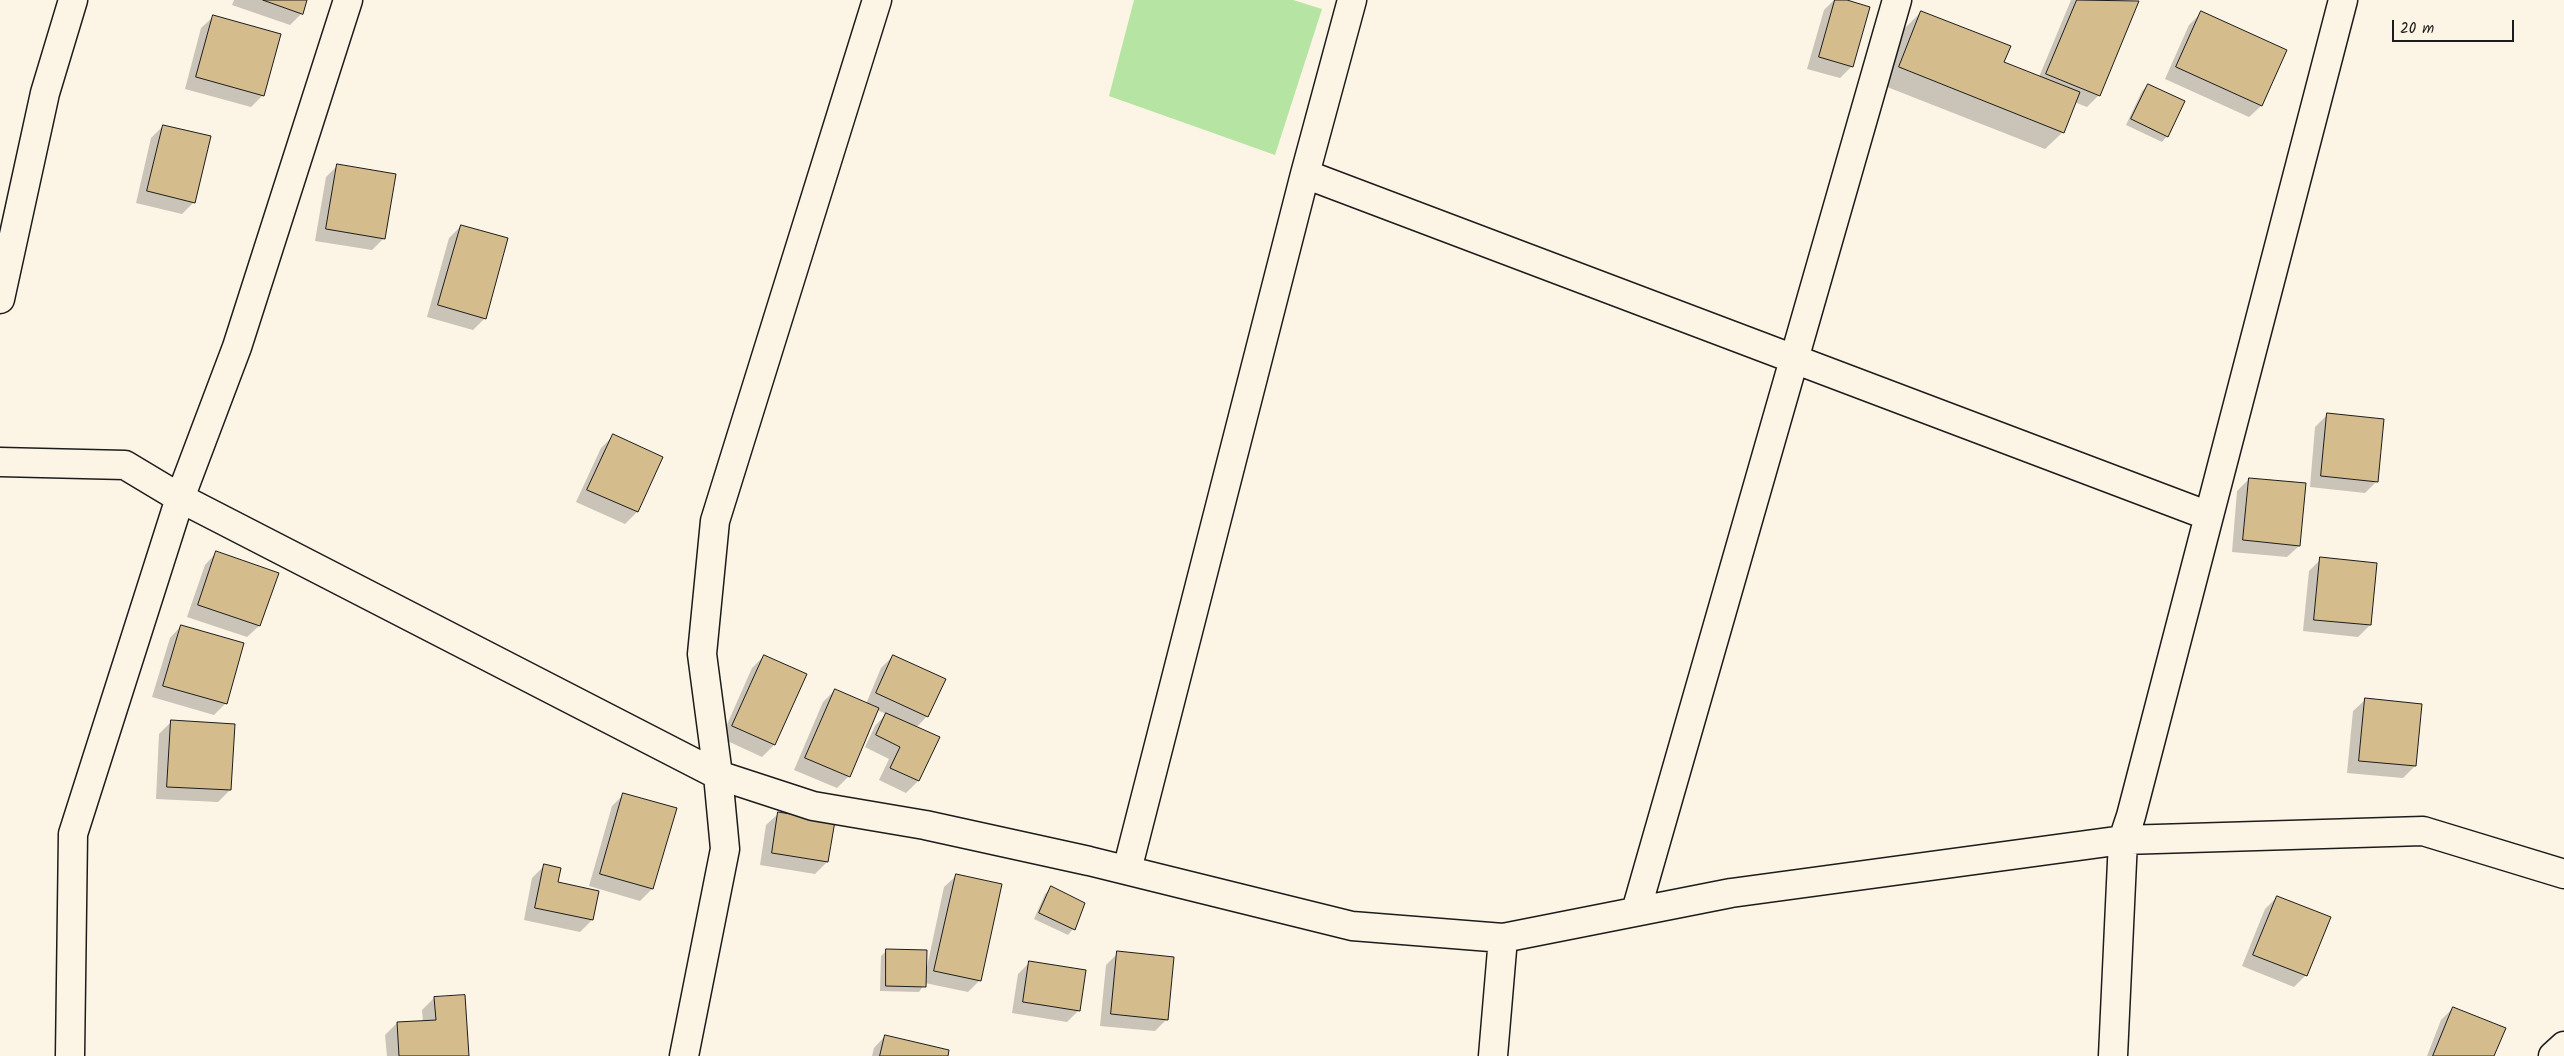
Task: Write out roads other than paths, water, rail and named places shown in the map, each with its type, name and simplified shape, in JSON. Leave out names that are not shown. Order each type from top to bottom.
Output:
[{"type":"street","points":[[0,299],[46,94],[73,0]]},
{"type":"street","points":[[70,1056],[73,834],[180,498],[238,347],[348,0]]},
{"type":"street","points":[[684,1056],[725,850],[718,775],[702,654],[715,521],[877,0]]},
{"type":"street","points":[[1127,870],[1305,174],[1352,0]]},
{"type":"street","points":[[1636,911],[1897,0]]},
{"type":"street","points":[[2113,1056],[2123,840],[2343,0]]},
{"type":"street","points":[[1305,174],[2209,516]]},
{"type":"street","points":[[0,462],[125,465],[180,498],[718,775],[813,806],[925,825],[1127,870],[1352,926],[1503,938],[1731,893],[2123,840],[2423,831],[2564,874]]},
{"type":"street","points":[[1493,1056],[1503,938]]},
{"type":"street","points":[[2553,1056],[2564,1046]]}]
